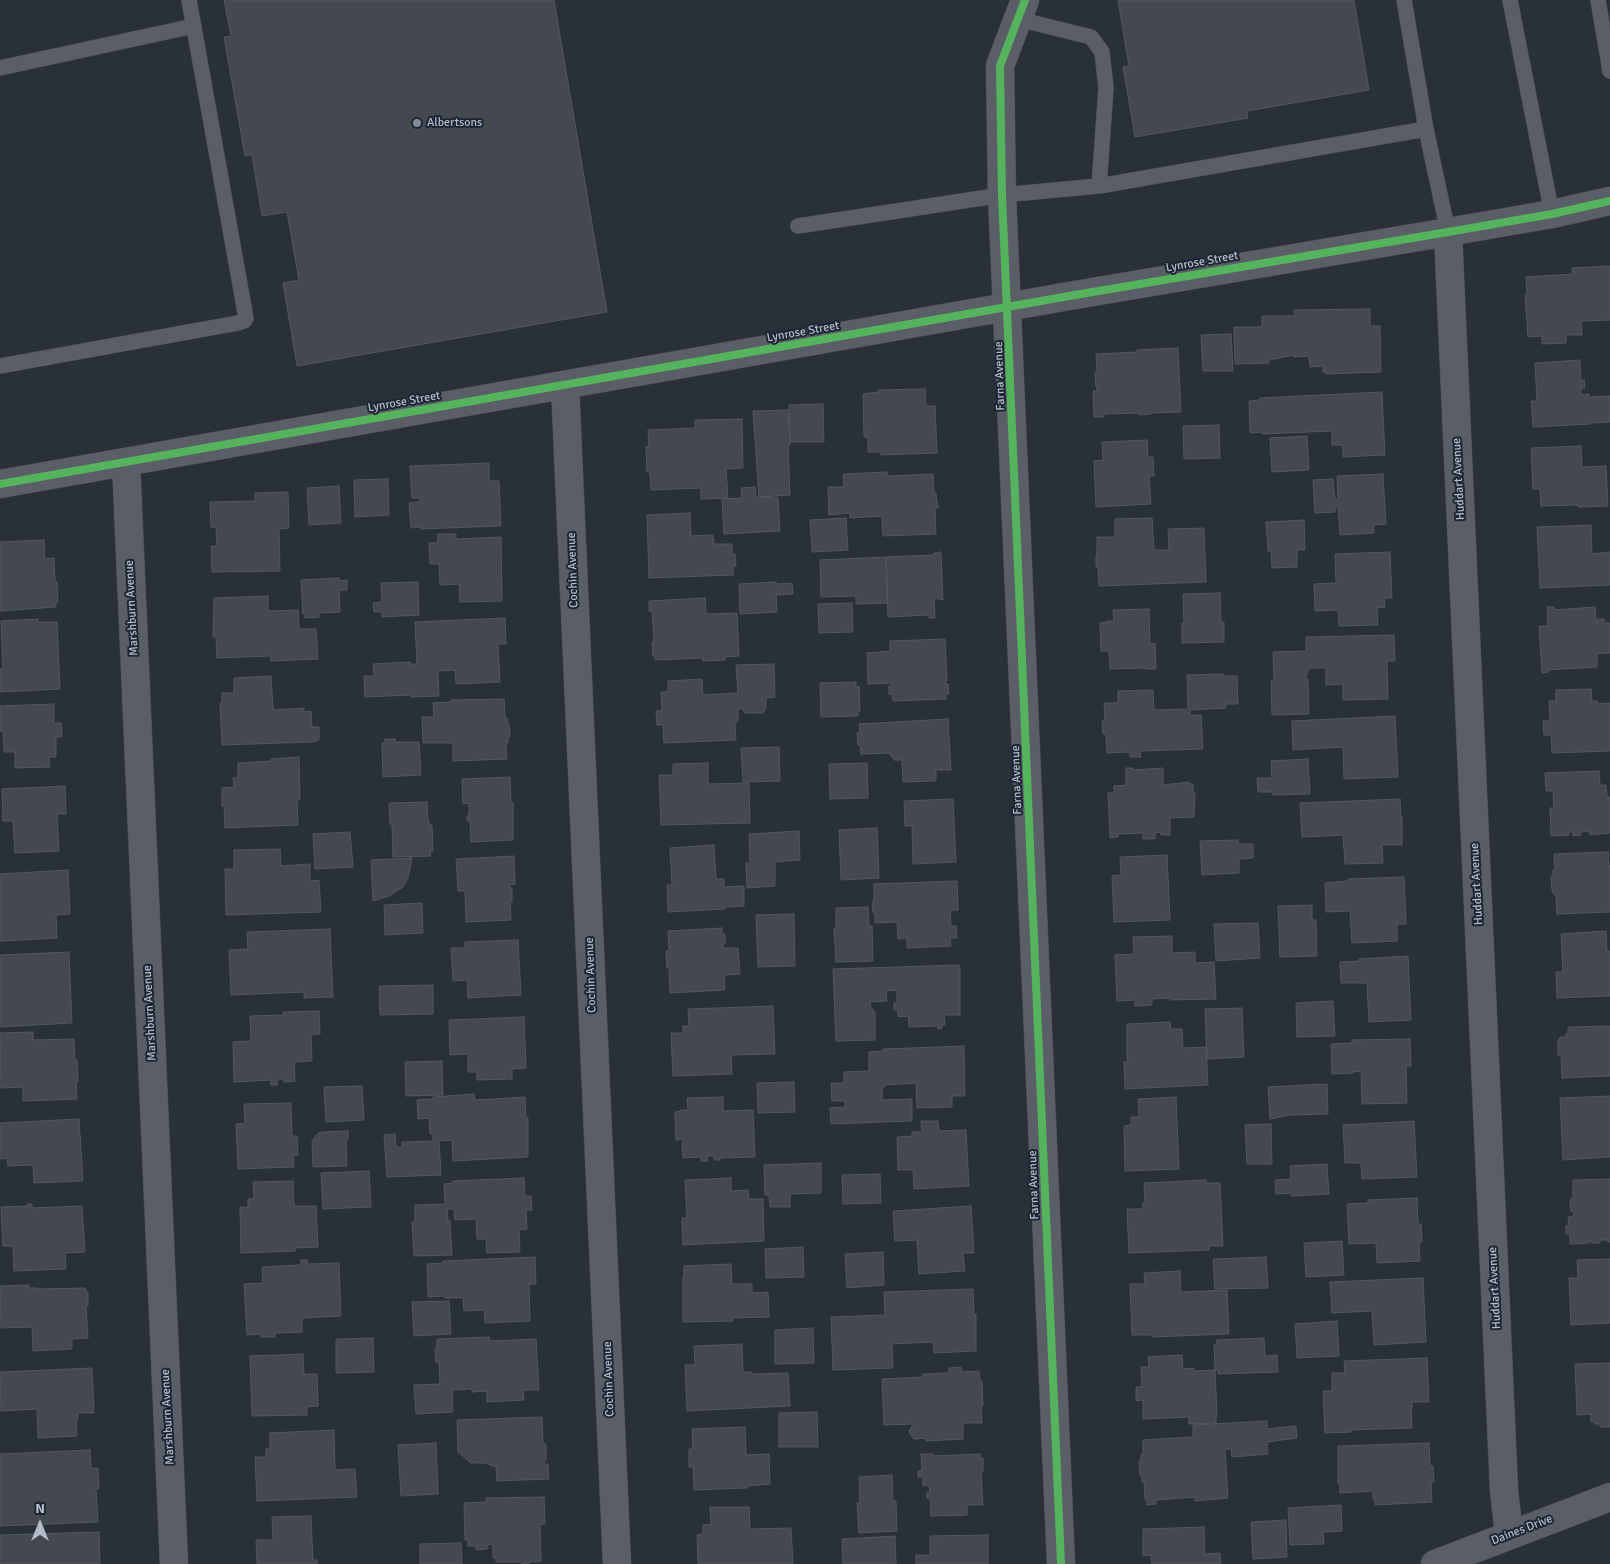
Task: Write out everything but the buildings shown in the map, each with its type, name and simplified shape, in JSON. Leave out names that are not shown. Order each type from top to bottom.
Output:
[{"type":"street","name":"Farna Avenue","points":[[1021,10],[1000,66],[1002,195],[1061,1564]]},
{"type":"street","name":"Lynrose Street","points":[[0,484],[1008,307],[1552,214],[1610,201]]},
{"type":"street","name":"Huddart Avenue","points":[[1448,232],[1504,1480],[1509,1535]]},
{"type":"street","name":"Cochin Avenue","points":[[565,385],[616,1564]]},
{"type":"street","name":"Marshburn Avenue","points":[[126,462],[174,1564]]},
{"type":"street","name":"Daines Drive","points":[[1435,1564],[1610,1497]]},
{"type":"lane","points":[[0,366],[244,321],[246,318],[189,0]]},
{"type":"lane","points":[[1404,0],[1426,129],[1448,232]]},
{"type":"lane","points":[[1510,0],[1552,214]]},
{"type":"lane","points":[[1598,0],[1610,71]]},
{"type":"lane","points":[[1021,10],[1091,37],[1102,52],[1106,88],[1099,186]]},
{"type":"lane","points":[[0,68],[194,26]]},
{"type":"lane","points":[[798,226],[1002,195],[1099,186],[1426,129]]},
{"type":"cycle path","points":[[1025,0],[1000,66],[1002,195],[1061,1564]]},
{"type":"cycle path","points":[[0,484],[1075,295],[1552,214],[1610,201]]},
{"type":"place","name":"Albertsons","points":[[417,123]]}]
